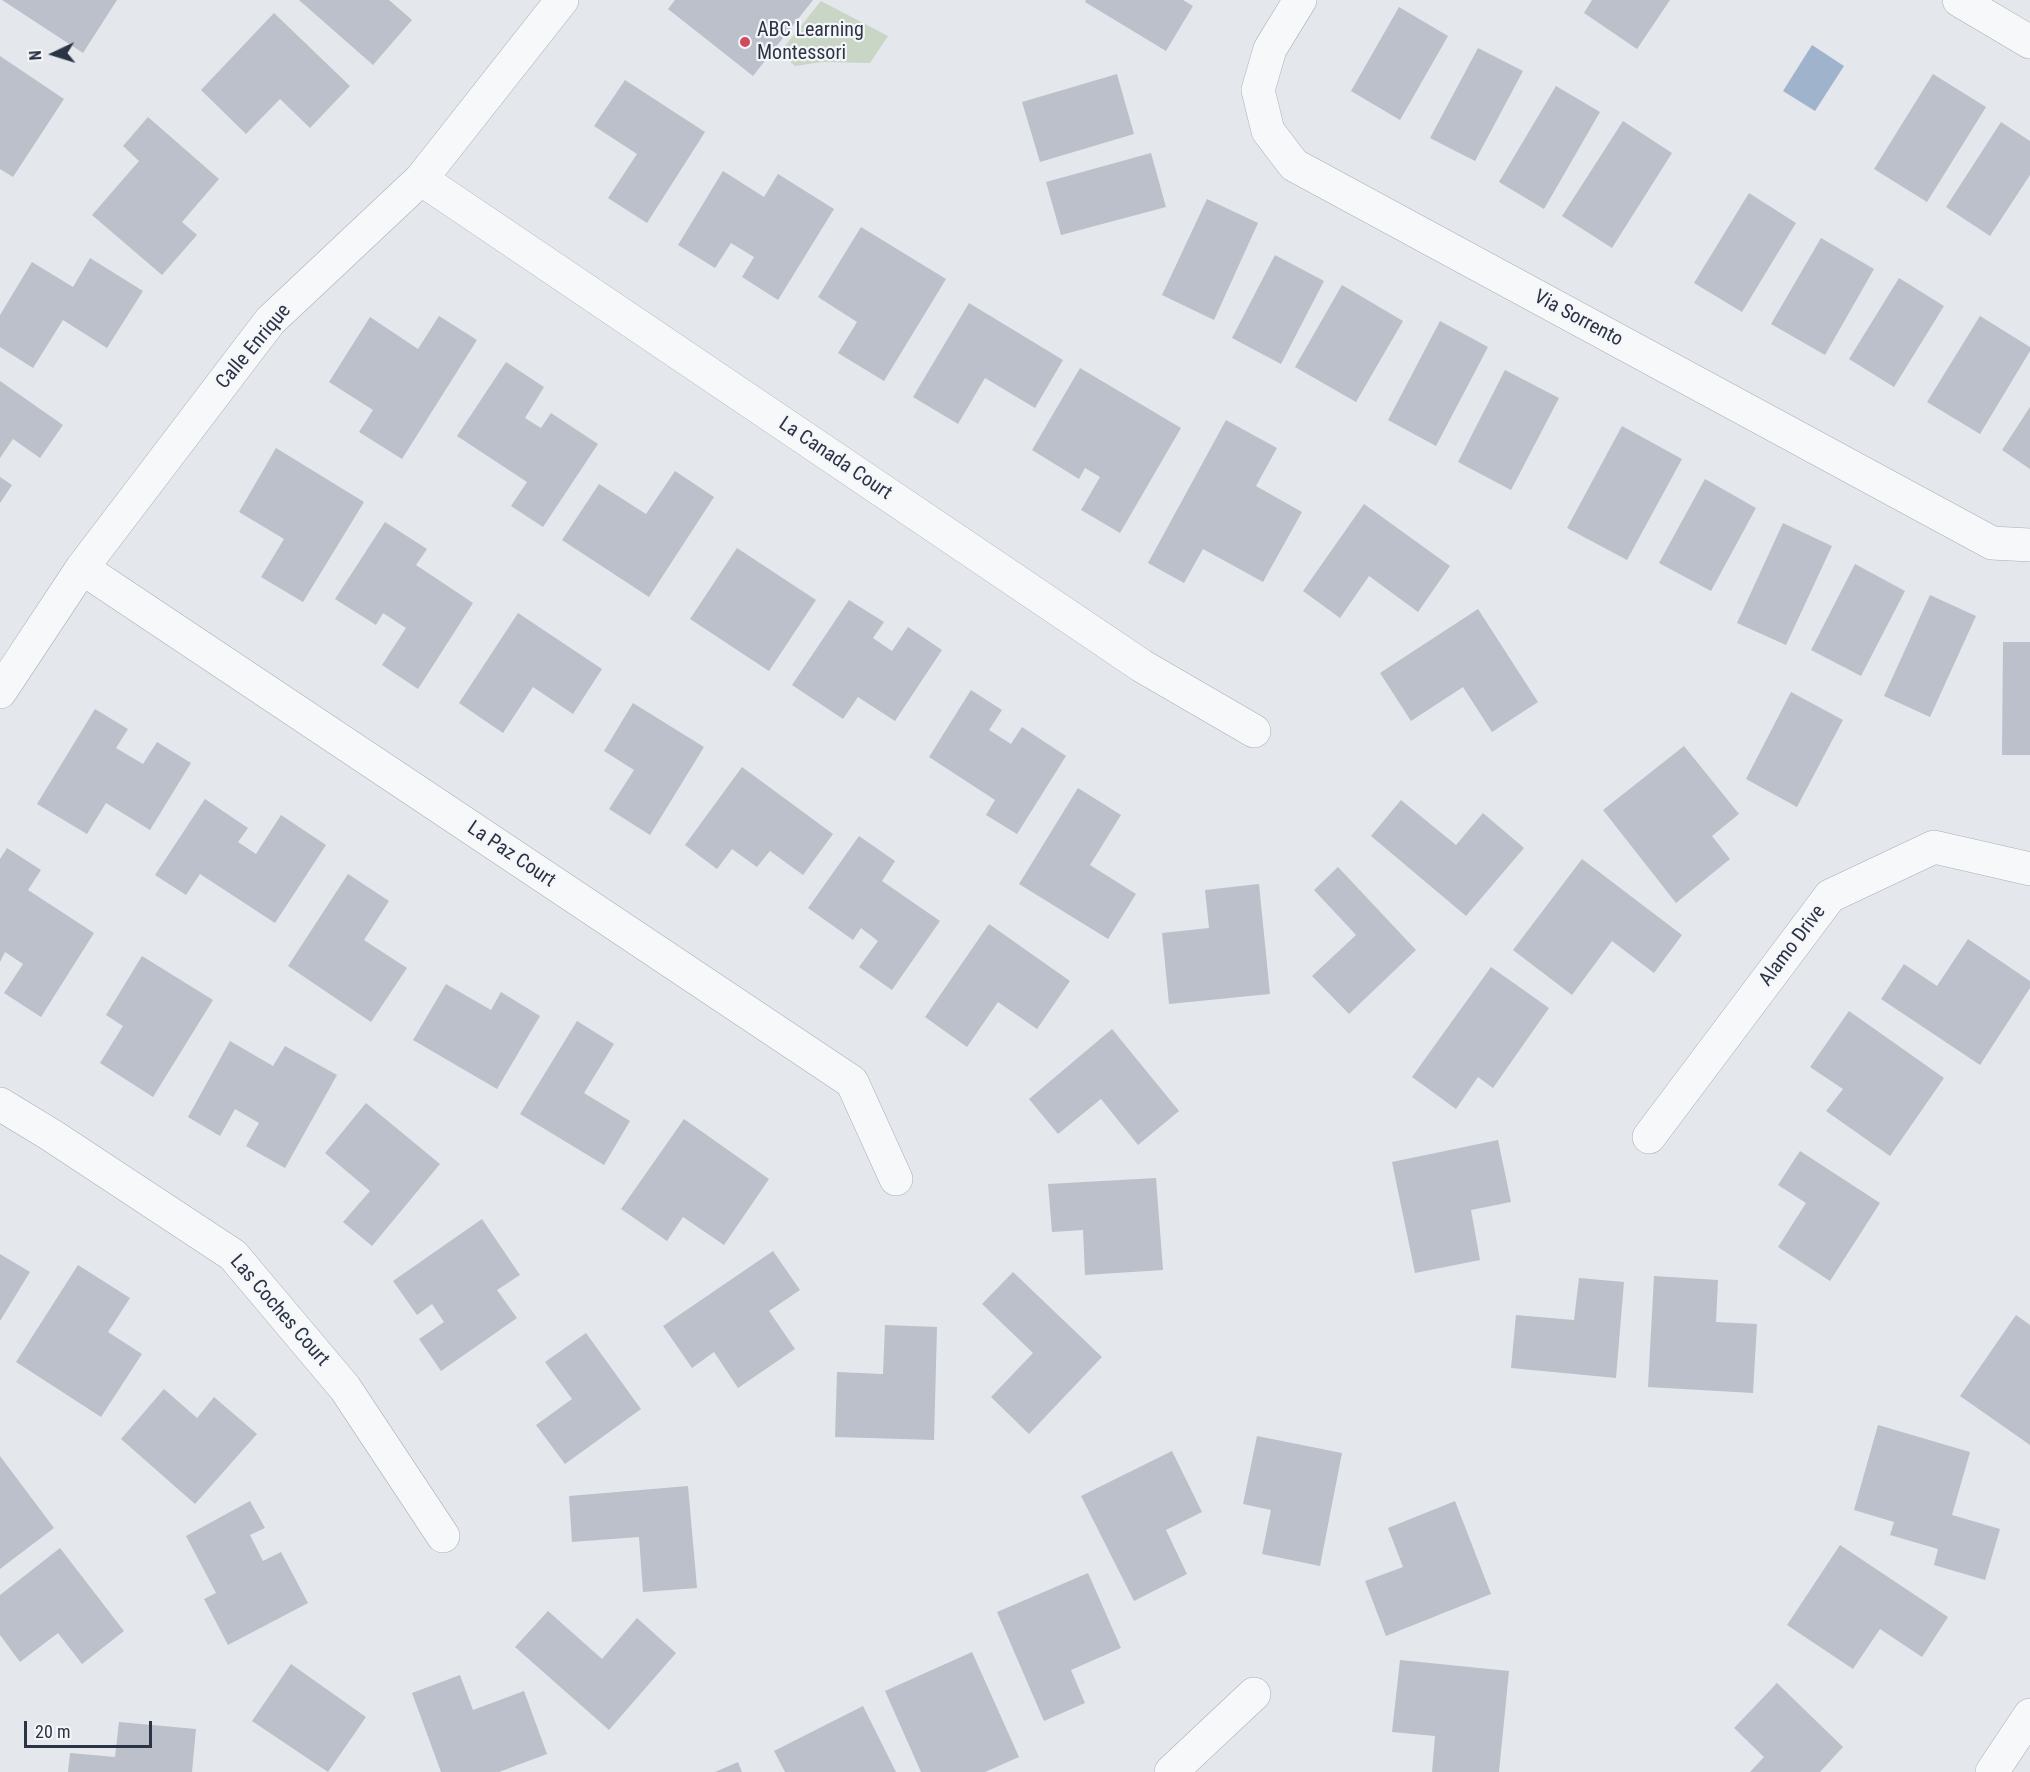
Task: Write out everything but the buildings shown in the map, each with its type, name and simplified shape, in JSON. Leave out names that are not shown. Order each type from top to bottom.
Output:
[{"type":"street","name":"Calle Enrique","points":[[0,692],[82,568],[270,321],[421,178],[562,0]]},
{"type":"street","name":"Via Sorrento","points":[[1300,0],[1270,49],[1258,90],[1268,131],[1294,165],[1992,543],[2030,545]]},
{"type":"street","points":[[1959,0],[2030,42]]},
{"type":"street","name":"La Canada Court","points":[[421,178],[1142,666],[1254,731]]},
{"type":"street","name":"La Paz Court","points":[[82,568],[852,1082],[896,1179]]},
{"type":"street","name":"Alamo Drive","points":[[1649,1137],[1830,896],[1934,847],[2030,869]]},
{"type":"street","name":"Las Coches Court","points":[[0,1104],[233,1255],[345,1388],[443,1536]]},
{"type":"street","points":[[1171,1772],[1254,1694]]},
{"type":"street","points":[[1992,1772],[2030,1715]]},
{"type":"green space","points":[[821,1],[888,36],[870,63],[822,62],[795,66],[780,52]]},
{"type":"water","points":[[1812,45],[1844,66],[1815,111],[1783,91]]},
{"type":"place","name":"ABC Learning Montessori","points":[[745,42]]}]
